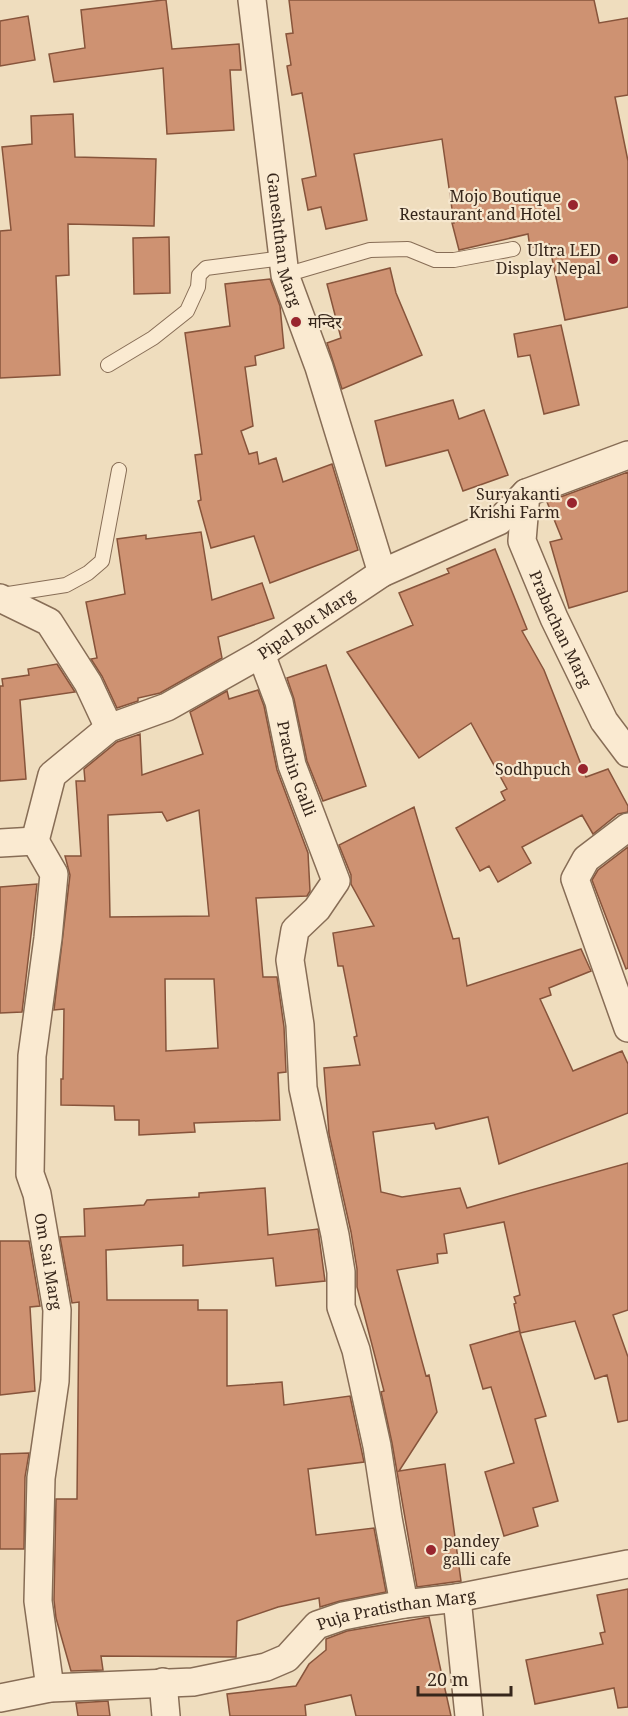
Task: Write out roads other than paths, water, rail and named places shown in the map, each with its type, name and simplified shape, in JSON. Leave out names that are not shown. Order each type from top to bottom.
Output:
[{"type":"street","name":"Ganeshthan Marg","points":[[252,0],[284,267],[319,367],[382,573]]},
{"type":"street","name":"Pipal Bot Marg","points":[[35,841],[52,775],[109,728],[167,707],[261,654],[382,573],[499,521],[526,493],[628,455]]},
{"type":"street","name":"Prabachan Marg","points":[[526,493],[522,541],[554,618],[604,720],[628,753]]},
{"type":"street","points":[[0,597],[50,622],[88,683],[109,728]]},
{"type":"street","name":"Prachin Galli","points":[[261,654],[279,702],[292,765],[336,881],[317,909],[295,930],[290,960],[300,1025],[303,1088],[335,1235],[341,1272],[341,1307],[356,1350],[373,1427],[404,1604]]},
{"type":"street","points":[[628,827],[586,859],[575,879],[628,1028]]},
{"type":"street","points":[[0,843],[35,841]]},
{"type":"street","name":"Om Sai Marg","points":[[35,841],[54,874],[32,1056],[30,1174],[37,1194],[57,1310],[55,1381],[41,1478],[38,1601],[51,1688]]},
{"type":"street","name":"Puja Pratisthan Marg","points":[[0,1698],[51,1688],[193,1682],[266,1667],[287,1658],[316,1625],[343,1616],[404,1604],[457,1598],[628,1564]]},
{"type":"street","points":[[457,1598],[469,1716]]},
{"type":"street","points":[[164,1682],[166,1716]]},
{"type":"lane","points":[[108,365],[153,338],[187,310],[198,287],[199,275],[206,268],[284,267],[370,250],[408,249],[435,260],[454,260],[513,249]]},
{"type":"lane","points":[[0,597],[66,585],[88,573],[102,561],[119,470]]},
{"type":"place","name":"Mojo Boutique Restaurant and Hotel","points":[[573,205]]},
{"type":"place","name":"Ultra LED Display Nepal","points":[[613,259]]},
{"type":"place","name":"मन्दिर","points":[[296,322]]},
{"type":"place","name":"Suryakanti Krishi Farm","points":[[572,503]]},
{"type":"place","name":"Sodhpuch","points":[[583,769]]},
{"type":"place","name":"pandey galli cafe","points":[[431,1550]]}]
